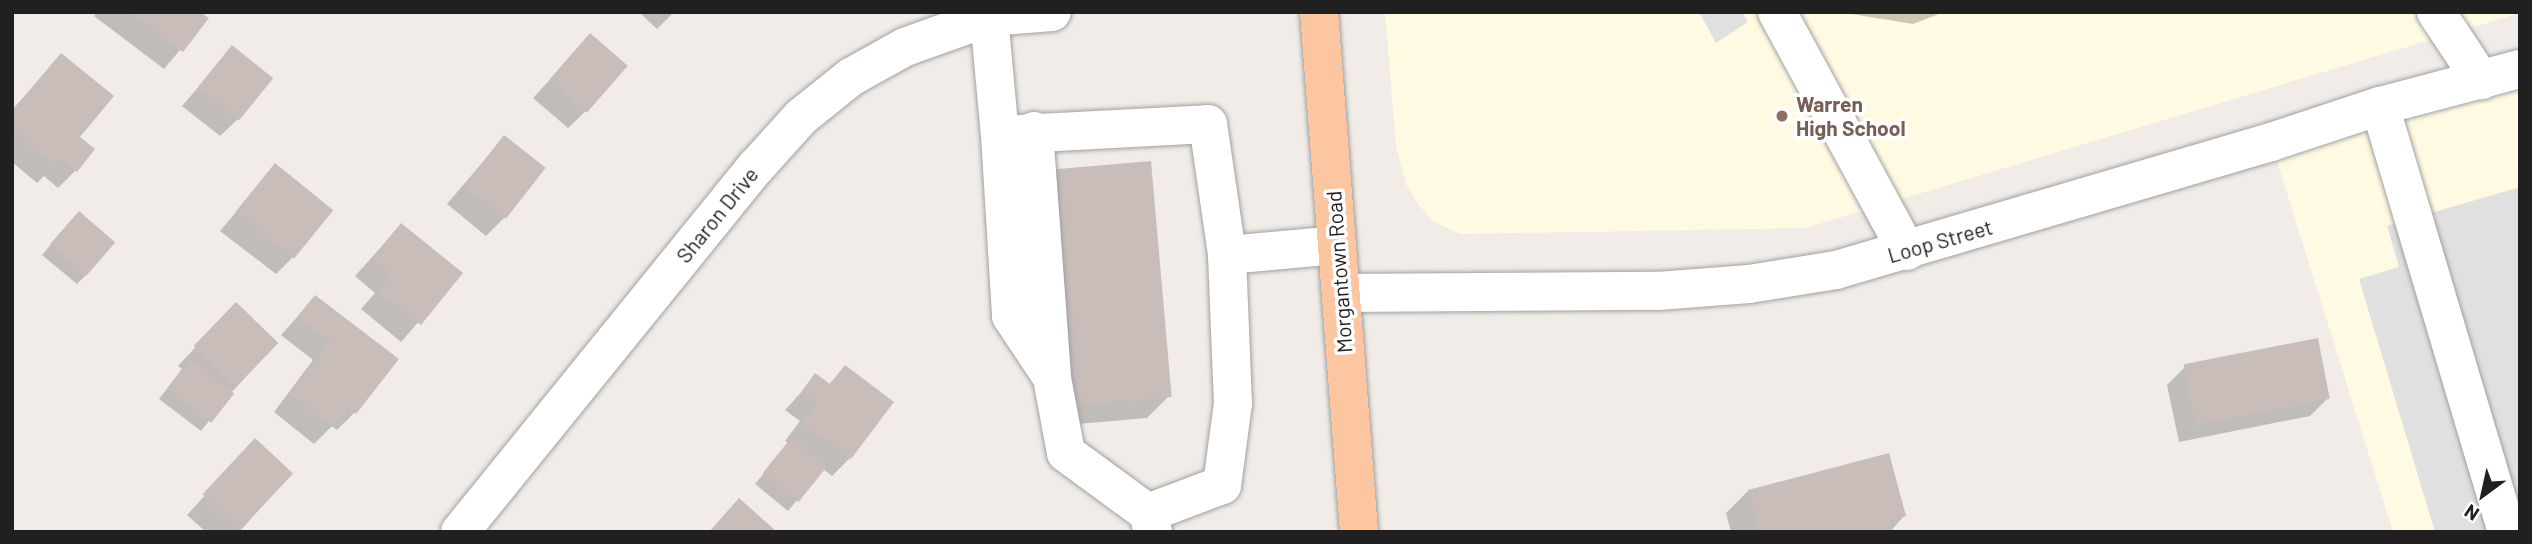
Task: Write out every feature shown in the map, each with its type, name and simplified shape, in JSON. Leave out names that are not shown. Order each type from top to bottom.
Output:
[{"type":"main road","name":"Morgantown Road","points":[[1319,12],[1359,532]]},
{"type":"street","name":"Sharon Drive","points":[[460,532],[747,177],[800,117],[877,60],[989,17],[1052,12]]},
{"type":"street","points":[[1777,12],[1907,251]]},
{"type":"street","points":[[2436,12],[2481,80]]},
{"type":"street","points":[[989,17],[1017,133],[1052,378],[1066,453],[1151,522],[1222,485],[1233,403],[1227,255],[1208,124],[1017,133]]},
{"type":"street","name":"Loop Street","points":[[1341,293],[1658,291],[1761,282],[1836,270],[2272,142],[2380,106],[2520,68]]},
{"type":"street","points":[[2380,106],[2507,532]]},
{"type":"street","points":[[1227,255],[1337,245]]},
{"type":"shaded area","name":"Warren High School","points":[[1385,12],[2520,13],[1805,228],[1460,234],[1434,222],[1418,204],[1406,184],[1396,146]]},
{"type":"shaded area","points":[[1699,12],[1742,12],[1748,22],[1716,43]]},
{"type":"shaded area","points":[[2520,69],[2520,532],[2393,532],[2271,142]]},
{"type":"shaded area","points":[[2520,187],[2520,532],[2435,532],[2359,279],[2399,267],[2387,226]]},
{"type":"building","points":[[129,12],[200,12],[209,18],[183,52]]},
{"type":"building","points":[[590,33],[628,66],[587,113],[549,80]]},
{"type":"building","points":[[232,45],[273,78],[239,120],[198,87]]},
{"type":"building","points":[[61,53],[114,96],[80,137],[95,149],[77,172],[62,159],[56,166],[12,130],[12,111]]},
{"type":"building","points":[[504,135],[546,168],[506,219],[464,186]]},
{"type":"building","points":[[1151,161],[1172,397],[1076,405],[1055,169]]},
{"type":"building","points":[[275,163],[333,210],[294,258],[236,211]]},
{"type":"building","points":[[79,211],[115,242],[86,276],[50,244]]},
{"type":"building","points":[[401,223],[463,273],[421,325],[378,291],[391,274],[372,258]]},
{"type":"building","points":[[315,295],[399,359],[356,414],[348,408],[333,427],[290,393],[330,342],[297,317]]},
{"type":"building","points":[[236,302],[278,343],[236,387],[194,346]]},
{"type":"building","points":[[2318,338],[2330,399],[2195,425],[2184,364]]},
{"type":"building","points":[[190,359],[234,393],[211,423],[167,388]]},
{"type":"building","points":[[845,365],[894,402],[851,459],[802,422],[817,403],[802,391],[815,373],[830,384]]},
{"type":"building","points":[[255,438],[293,473],[241,530],[202,494]]},
{"type":"building","points":[[791,438],[827,467],[798,502],[763,473]]},
{"type":"building","points":[[1889,453],[1906,516],[1889,521],[1892,532],[1759,532],[1748,490]]},
{"type":"building","points":[[739,498],[777,532],[709,532]]},
{"type":"place","name":"Warren High School","points":[[1782,116]]}]
